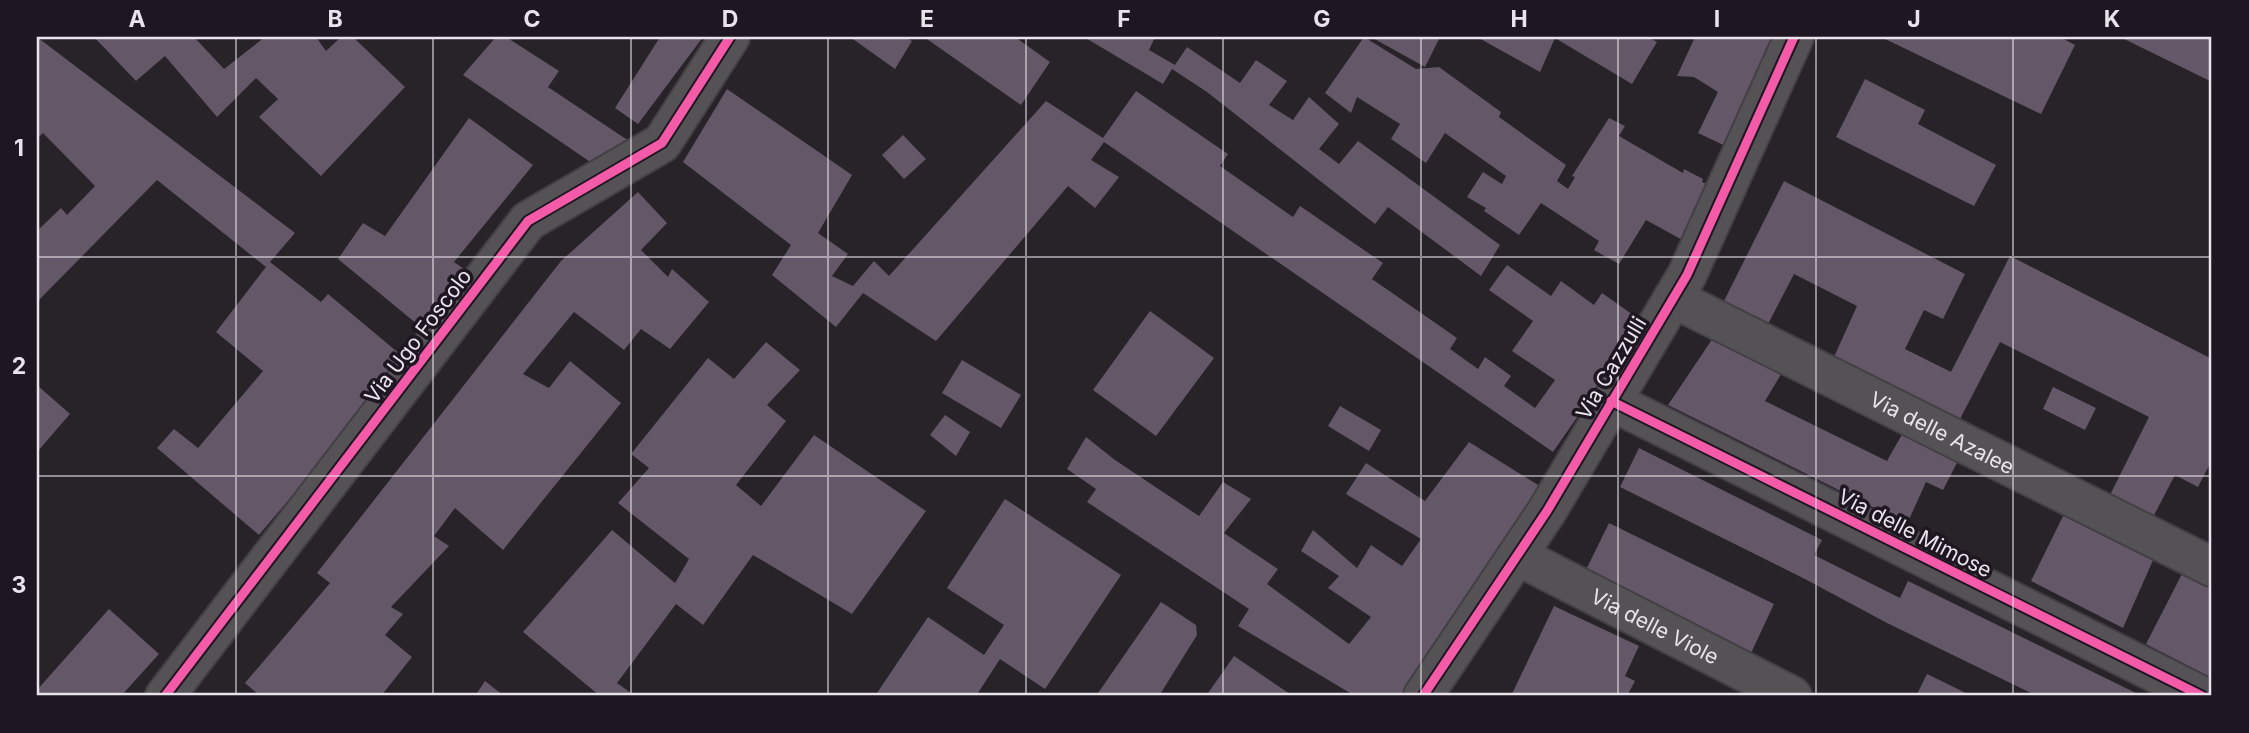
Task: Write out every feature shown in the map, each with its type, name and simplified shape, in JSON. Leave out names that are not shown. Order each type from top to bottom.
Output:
[{"type":"street","name":"Via Ugo Foscolo","points":[[165,696],[528,220],[662,143],[730,37]]},
{"type":"street","name":"Via Cazzulli","points":[[1423,696],[1518,556],[1687,275],[1794,37]]},
{"type":"street","name":"Via delle Azalee","points":[[1673,298],[2212,567]]},
{"type":"street","name":"Via delle Mimose","points":[[1611,401],[2202,696]]},
{"type":"street","name":"Via delle Viole","points":[[1518,556],[1792,696]]},
{"type":"building","points":[[37,37],[295,233],[270,262],[321,302],[328,294],[407,360],[259,535],[157,448],[174,429],[198,448],[263,371],[216,332],[266,267],[157,180],[37,302],[37,231],[61,208],[67,215],[95,186],[43,133],[37,139]]},
{"type":"building","points":[[94,37],[194,37],[224,69],[265,37],[316,37],[326,51],[341,37],[353,37],[405,87],[321,176],[259,117],[278,99],[256,78],[217,117],[165,56],[136,81]]},
{"type":"building","points":[[496,37],[506,37],[559,71],[548,87],[632,143],[602,170],[463,75]]},
{"type":"building","points":[[660,37],[703,37],[638,124],[615,108]]},
{"type":"building","points":[[850,37],[905,37],[912,41],[895,69]]},
{"type":"building","points":[[924,37],[1015,37],[1050,62],[1021,105]]},
{"type":"building","points":[[1084,37],[1155,37],[1149,50],[1175,65],[1187,47],[1240,83],[1256,60],[1287,81],[1269,105],[1293,120],[1309,97],[1339,124],[1319,149],[1339,164],[1358,141],[1500,245],[1481,276],[1388,207],[1375,224],[1207,92],[1172,69],[1163,84]]},
{"type":"building","points":[[1364,37],[1416,69],[1439,67],[1501,112],[1499,117],[1566,165],[1557,181],[1568,189],[1575,177],[1572,176],[1609,118],[1625,126],[1619,136],[1683,173],[1684,169],[1716,188],[1686,242],[1646,220],[1619,264],[1594,250],[1599,241],[1541,203],[1519,235],[1484,211],[1486,208],[1467,197],[1483,172],[1502,184],[1506,176],[1445,133],[1426,163],[1391,139],[1400,124],[1357,97],[1351,113],[1325,93]]},
{"type":"building","points":[[1371,37],[1440,37],[1425,67]]},
{"type":"building","points":[[1477,37],[1648,37],[1657,42],[1632,84],[1555,38],[1540,72]]},
{"type":"building","points":[[1695,37],[1785,37],[1734,150],[1698,133],[1718,92],[1694,77],[1677,76]]},
{"type":"building","points":[[1881,37],[2060,37],[2075,45],[2041,114]]},
{"type":"building","points":[[2120,37],[2212,38],[2212,82]]},
{"type":"building","points":[[1865,79],[1925,110],[1918,124],[1996,165],[1974,206],[1836,137]]},
{"type":"building","points":[[727,89],[852,175],[818,233],[848,254],[832,276],[853,286],[874,261],[889,276],[1046,101],[1103,138],[1136,91],[1228,154],[1220,166],[1293,217],[1300,206],[1383,263],[1372,279],[1457,338],[1450,349],[1478,369],[1485,357],[1511,376],[1504,386],[1535,408],[1555,380],[1512,351],[1533,321],[1489,290],[1507,265],[1551,296],[1561,281],[1594,305],[1602,293],[1643,322],[1553,452],[1104,142],[1091,160],[1119,177],[1095,208],[1068,186],[936,341],[863,293],[836,327],[772,275],[791,245],[683,162]]},
{"type":"building","points":[[469,118],[533,165],[454,262],[467,271],[423,329],[338,259],[363,223],[385,236]]},
{"type":"building","points":[[903,135],[926,159],[904,179],[882,155]]},
{"type":"building","points":[[1784,181],[1965,274],[1943,319],[1924,310],[1905,349],[1951,372],[2010,256],[2212,359],[2212,460],[2198,487],[2175,475],[2152,519],[2109,497],[2149,417],[2000,342],[1960,419],[1834,357],[1857,306],[1794,274],[1767,326],[1723,303]]},
{"type":"building","points":[[638,192],[667,223],[641,250],[668,277],[672,269],[709,302],[670,349],[641,329],[624,350],[574,312],[523,374],[549,388],[570,361],[621,403],[503,550],[455,508],[434,536],[449,546],[391,607],[403,614],[385,635],[412,657],[381,696],[260,696],[245,683],[330,583],[317,573],[561,261]]},
{"type":"building","points":[[1150,311],[1214,358],[1156,436],[1093,390]]},
{"type":"building","points":[[1717,332],[1786,366],[1765,401],[1887,461],[1905,429],[1961,455],[1943,490],[1926,482],[1907,524],[1668,405]]},
{"type":"building","points":[[766,342],[800,370],[767,405],[786,421],[736,485],[761,506],[814,435],[926,511],[852,614],[753,555],[703,625],[676,604],[617,683],[635,696],[600,696],[523,632],[612,530],[675,583],[689,559],[618,503],[649,468],[631,454],[708,358],[734,379]]},
{"type":"building","points":[[962,360],[1021,395],[1001,428],[942,393]]},
{"type":"building","points":[[37,385],[70,414],[37,452]]},
{"type":"building","points":[[2053,387],[2096,408],[2085,430],[2043,409]]},
{"type":"building","points":[[1340,406],[1381,430],[1369,451],[1328,426]]},
{"type":"building","points":[[945,415],[970,432],[956,456],[930,435]]},
{"type":"building","points":[[1086,437],[1115,460],[1199,516],[1223,482],[1251,499],[1224,533],[1278,569],[1267,584],[1349,644],[1371,617],[1328,588],[1339,576],[1301,551],[1313,530],[1357,568],[1371,545],[1402,566],[1421,539],[1346,494],[1366,463],[1425,501],[1469,442],[1551,493],[1419,696],[1355,696],[1238,626],[1249,609],[1087,502],[1096,489],[1067,469]]},
{"type":"building","points":[[1639,448],[1822,540],[1814,555],[1900,598],[1908,581],[2142,696],[2037,696],[1887,623],[1620,487]]},
{"type":"building","points":[[1005,499],[1121,575],[1045,689],[1000,659],[976,696],[875,696],[928,617],[984,655],[1004,625],[947,588]]},
{"type":"building","points":[[2065,512],[2154,558],[2123,628],[2031,581]]},
{"type":"building","points":[[1609,523],[1774,604],[1751,653],[1585,572]]},
{"type":"building","points":[[2184,570],[2212,584],[2212,678],[2146,644]]},
{"type":"building","points":[[1161,602],[1196,625],[1197,635],[1159,696],[1096,696]]},
{"type":"building","points":[[1554,606],[1639,646],[1625,676],[1635,681],[1627,696],[1511,696]]},
{"type":"building","points":[[109,609],[159,654],[121,696],[37,696],[37,690]]},
{"type":"building","points":[[1234,656],[1293,696],[1206,696]]},
{"type":"building","points":[[1927,674],[1972,696],[1916,696]]},
{"type":"building","points":[[485,681],[504,696],[475,696]]},
{"type":"cycle path","points":[[165,696],[528,221],[662,143],[730,37]]},
{"type":"cycle path","points":[[1423,696],[1547,511],[1687,275],[1794,37]]},
{"type":"cycle path","points":[[1611,401],[2202,696]]}]
